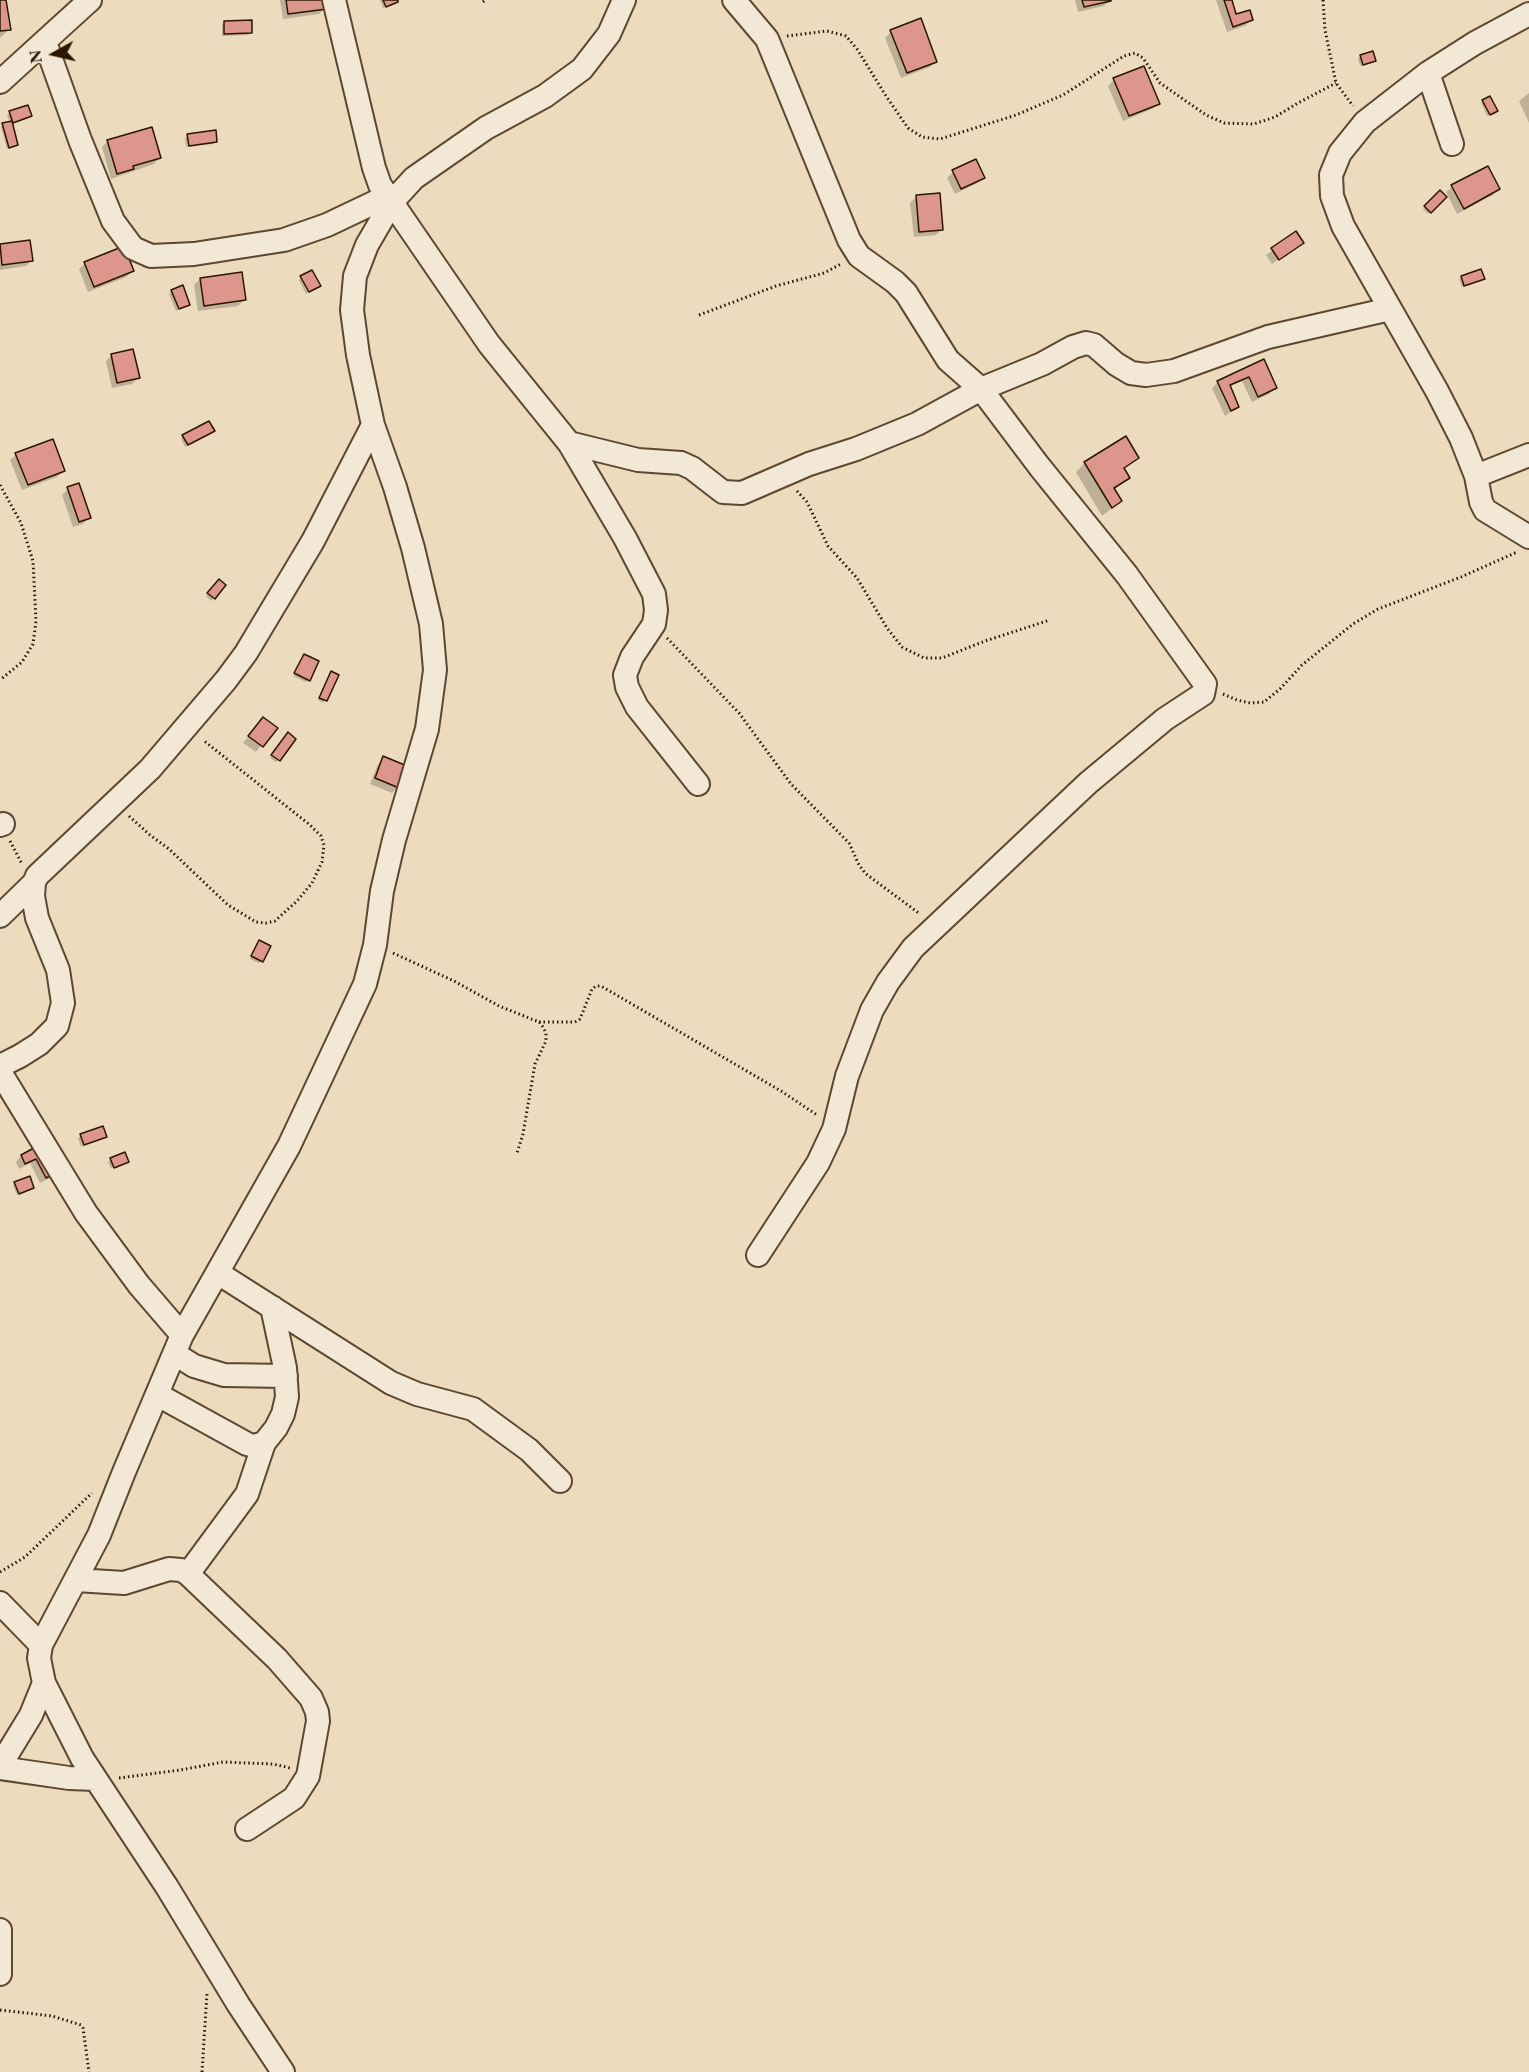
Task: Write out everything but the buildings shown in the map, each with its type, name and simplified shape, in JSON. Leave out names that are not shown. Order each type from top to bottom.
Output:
[{"type":"street","points":[[0,82],[90,0]]},
{"type":"street","points":[[334,0],[380,185],[489,344],[569,443],[625,538],[654,594],[656,610],[654,624],[632,657],[625,675],[627,687],[637,707],[698,784]]},
{"type":"street","points":[[45,42],[80,140],[113,220],[133,248],[151,256],[194,254],[284,240],[390,199],[435,162],[486,128],[545,96],[582,69],[609,34],[624,0]]},
{"type":"street","points":[[734,0],[767,39],[849,240],[859,256],[895,282],[906,293],[948,360],[981,389],[1127,575],[1205,684],[1203,694],[1165,719],[1088,783],[913,948],[888,982],[872,1010],[847,1076],[834,1129],[818,1163],[758,1255]]},
{"type":"street","points":[[1525,543],[1485,510],[1481,502],[1476,476],[1461,438],[1343,226],[1332,196],[1331,175],[1340,153],[1365,122],[1428,74],[1475,43],[1529,15]]},
{"type":"street","points":[[1428,74],[1452,144]]},
{"type":"street","points":[[282,2072],[167,1887],[82,1758],[44,1683],[39,1658],[41,1645],[56,1614],[99,1535],[123,1472],[178,1345],[284,1155],[365,984],[375,945],[381,891],[427,729],[435,670],[431,624],[413,548],[373,425],[358,355],[352,310],[355,276],[367,245],[390,199]]},
{"type":"street","points":[[569,443],[638,460],[681,463],[692,468],[723,492],[742,493],[809,464],[856,449],[916,424],[981,389],[1042,364],[1086,342],[1094,345],[1116,364],[1131,372],[1146,375],[1174,371],[1268,337],[1390,309]]},
{"type":"street","points":[[0,1066],[39,1044],[57,1026],[63,1003],[58,970],[37,918],[33,896],[37,876],[150,769],[226,680],[246,653],[314,541],[373,425]]},
{"type":"street","points":[[1476,476],[1529,455]]},
{"type":"street","points":[[0,916],[34,883]]},
{"type":"street","points":[[0,1072],[86,1212],[194,1366],[224,1375],[286,1376]]},
{"type":"street","points":[[218,1274],[391,1383],[417,1394],[473,1409],[529,1450],[560,1482]]},
{"type":"street","points":[[188,1574],[247,1494],[264,1443],[276,1428],[283,1414],[287,1397],[286,1376],[272,1306]]},
{"type":"street","points":[[158,1395],[247,1444],[254,1446],[264,1443]]},
{"type":"street","points":[[76,1580],[124,1583],[169,1569],[181,1570],[188,1574],[277,1659],[311,1698],[318,1721],[308,1776],[294,1798],[247,1829]]},
{"type":"street","points":[[0,1603],[41,1645]]},
{"type":"street","points":[[0,1762],[31,1715],[44,1683]]},
{"type":"street","points":[[0,1768],[69,1778],[96,1779]]},
{"type":"street","points":[[0,1930],[0,1974]]},
{"type":"path","points":[[1323,0],[1325,30],[1336,83],[1365,122]]},
{"type":"path","points":[[767,39],[827,31],[846,36],[857,49],[908,128],[922,137],[940,139],[1026,111],[1063,96],[1124,56],[1135,53],[1143,58],[1160,83],[1206,116],[1224,123],[1254,124],[1275,117],[1336,83]]},
{"type":"path","points":[[699,315],[776,286],[824,273],[840,265],[846,255],[849,240]]},
{"type":"path","points":[[783,477],[807,502],[828,546],[857,578],[887,628],[902,647],[924,658],[942,658],[985,640],[1050,620]]},
{"type":"path","points":[[0,485],[2,493],[21,523],[33,561],[36,621],[33,644],[22,662],[0,680]]},
{"type":"path","points":[[1205,684],[1237,700],[1250,703],[1264,702],[1280,689],[1302,664],[1353,624],[1378,609],[1497,562],[1525,543]]},
{"type":"path","points":[[654,624],[739,713],[791,784],[849,843],[859,866],[866,874],[897,899],[940,925]]},
{"type":"path","points":[[115,802],[228,905],[256,922],[275,921],[297,901],[312,883],[322,862],[324,845],[321,836],[187,727]]},
{"type":"path","points":[[1,824],[34,883]]},
{"type":"path","points":[[375,945],[454,981],[520,1016],[539,1022],[575,1022],[580,1019],[592,989],[601,986],[812,1110],[834,1129]]},
{"type":"path","points":[[517,1153],[523,1134],[535,1064],[546,1041],[546,1033],[539,1022]]},
{"type":"path","points":[[0,1572],[25,1557],[79,1504],[99,1487],[123,1472]]},
{"type":"path","points":[[96,1779],[180,1770],[223,1762],[273,1764],[302,1772],[308,1776]]},
{"type":"path","points":[[202,2072],[207,1993]]},
{"type":"path","points":[[0,2010],[52,2016],[81,2025],[89,2072]]}]
